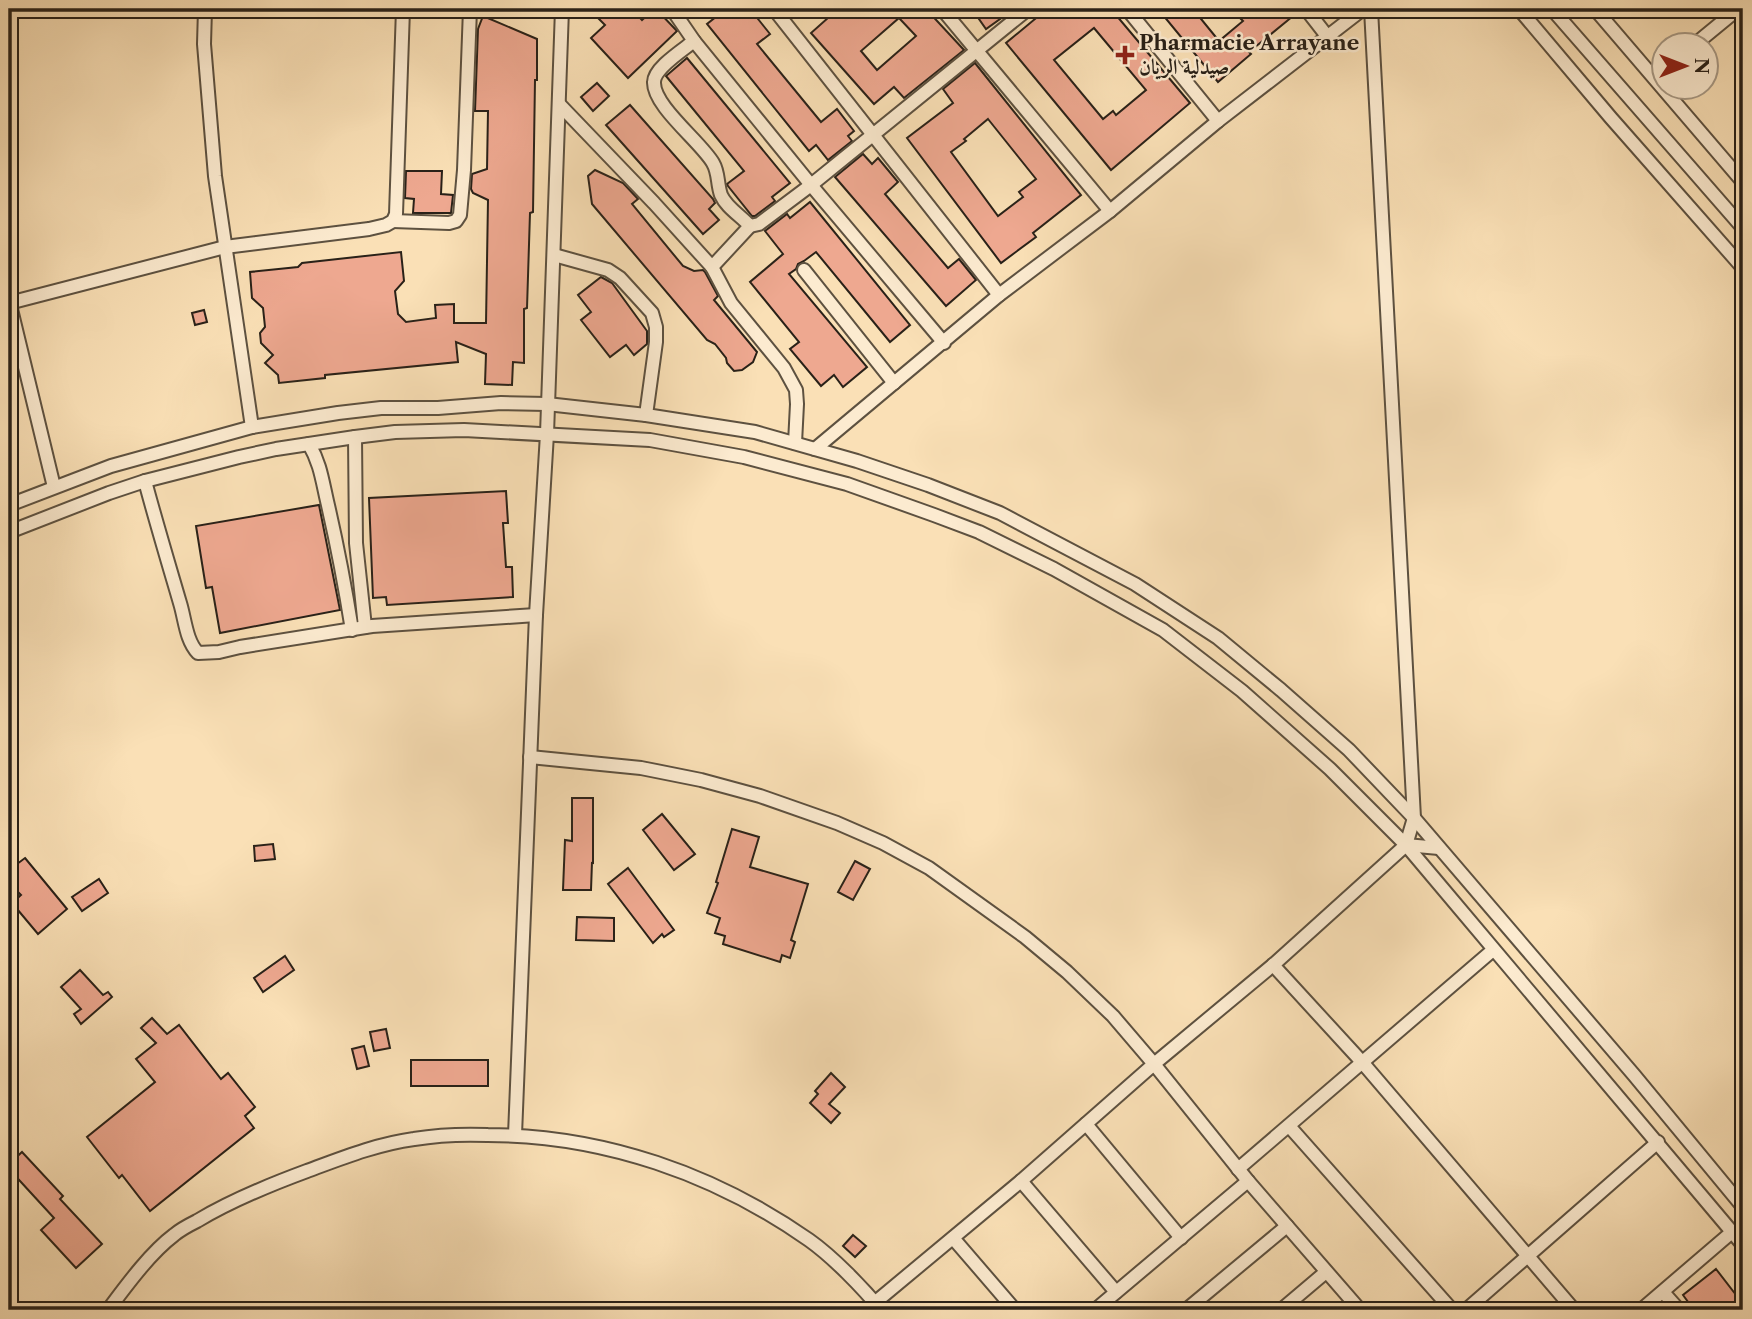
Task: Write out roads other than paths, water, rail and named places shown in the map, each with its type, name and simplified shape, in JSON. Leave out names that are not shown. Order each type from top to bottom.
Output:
[{"type":"street","points":[[205,9],[204,44],[215,176],[252,427]]},
{"type":"street","points":[[393,221],[396,214],[404,9]]},
{"type":"street","points":[[54,487],[9,302],[225,247],[369,229],[393,221],[456,221],[460,215],[464,170],[470,9]]},
{"type":"street","points":[[515,1135],[530,757],[547,434],[562,9]]},
{"type":"street","points":[[672,9],[694,41],[944,343]]},
{"type":"street","points":[[774,9],[999,295]]},
{"type":"street","points":[[942,9],[1110,211]]},
{"type":"street","points":[[694,41],[656,74],[655,92],[712,162],[722,198],[750,226],[756,226],[1028,9]]},
{"type":"street","points":[[1126,9],[1218,121]]},
{"type":"street","points":[[1306,9],[1327,36]]},
{"type":"street","points":[[815,449],[999,295],[1110,211],[1218,121],[1363,9]]},
{"type":"street","points":[[108,1310],[145,1264],[174,1235],[225,1204],[278,1181],[359,1152],[413,1139],[457,1134],[515,1135],[620,1150],[717,1186],[811,1241],[843,1270],[874,1308],[1154,1063],[1273,965],[1406,845],[1414,818],[1371,9]]},
{"type":"street","points":[[1519,9],[1743,268]]},
{"type":"street","points":[[1552,9],[1743,228]]},
{"type":"street","points":[[1595,9],[1650,63]]},
{"type":"street","points":[[1710,32],[1738,9]]},
{"type":"street","points":[[1682,102],[1743,182]]},
{"type":"street","points":[[559,104],[654,202],[712,267],[731,303],[775,355],[796,390],[795,443]]},
{"type":"street","points":[[712,267],[750,226]]},
{"type":"street","points":[[554,255],[608,270],[620,278],[652,313],[656,342],[646,415]]},
{"type":"street","points":[[804,270],[894,383]]},
{"type":"street","points":[[9,505],[111,466],[252,427],[381,408],[438,408],[501,403],[547,404],[646,415],[755,432],[928,485],[1000,513],[1135,584],[1219,638],[1349,750],[1414,818],[1743,1207]]},
{"type":"street","points":[[9,532],[145,481],[239,457],[395,432],[464,430],[650,440],[744,457],[847,484],[979,533],[1055,569],[1163,630],[1242,691],[1330,769],[1406,845],[1743,1245]]},
{"type":"street","points":[[355,437],[358,629]]},
{"type":"street","points":[[309,444],[318,460],[358,629]]},
{"type":"street","points":[[145,481],[192,648],[198,653],[206,654],[358,629],[432,621],[537,615]]},
{"type":"street","points":[[337,544],[356,543]]},
{"type":"street","points":[[530,757],[628,766],[701,780],[760,796],[837,823],[883,843],[929,869],[1046,954],[1113,1016],[1248,1181],[1360,1310]]},
{"type":"street","points":[[1406,845],[1439,848]]},
{"type":"street","points":[[1238,1169],[1493,950]]},
{"type":"street","points":[[1273,965],[1362,1062],[1574,1310]]},
{"type":"street","points":[[1086,1124],[1181,1238]]},
{"type":"street","points":[[1289,1126],[1452,1310]]},
{"type":"street","points":[[1466,1310],[1658,1142]]},
{"type":"street","points":[[1021,1181],[1116,1292]]},
{"type":"street","points":[[1094,1310],[1248,1181]]},
{"type":"street","points":[[1186,1310],[1287,1226]]},
{"type":"street","points":[[1641,1310],[1732,1232]]},
{"type":"street","points":[[953,1238],[1015,1310]]},
{"type":"street","points":[[1281,1310],[1326,1272]]},
{"type":"street","points":[[1663,1292],[1679,1310]]},
{"type":"place","name":"Pharmacie Arrayane صيدلية الريان","points":[[1125,55]]}]
